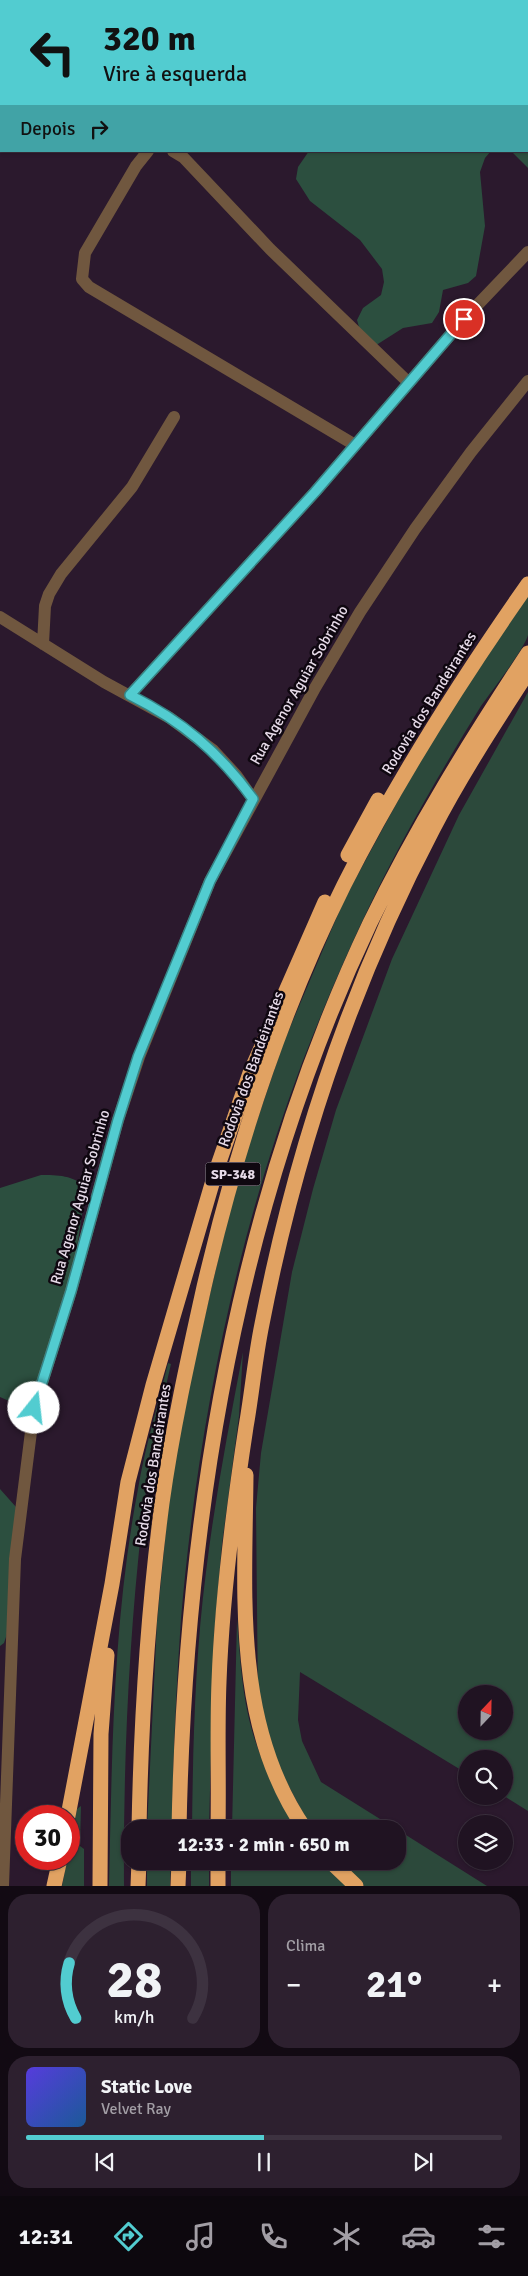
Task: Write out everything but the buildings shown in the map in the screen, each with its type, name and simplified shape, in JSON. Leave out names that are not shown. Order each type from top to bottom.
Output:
[{"type":"highway","name":"Rodovia dos Bandeirantes","points":[[139,1820],[146,1669],[162,1500],[195,1326],[231,1181],[266,1068],[310,960],[343,886],[402,777],[462,681],[528,584]]},
{"type":"highway","name":"SP-348","points":[[179,1820],[182,1711],[191,1600],[206,1475],[229,1347],[265,1201],[312,1062],[370,924],[427,814],[457,763],[528,653]]},
{"type":"highway","points":[[218,1820],[219,1683],[225,1589],[233,1509],[262,1325],[285,1225],[310,1130],[342,1038],[374,955],[433,828],[500,715],[528,672]]},
{"type":"highway","points":[[70,1805],[112,1584],[128,1482],[150,1395],[214,1177],[250,1073],[310,933],[363,827],[416,737],[462,681]]},
{"type":"highway","points":[[247,1424],[245,1621],[253,1698],[259,1729],[270,1760],[284,1793],[300,1820]]},
{"type":"highway","points":[[100,1886],[101,1734],[112,1584]]},
{"type":"highway","points":[[54,1886],[58,1870]]},
{"type":"highway","points":[[138,1886],[139,1870]]},
{"type":"highway","points":[[178,1886],[179,1870]]},
{"type":"highway","points":[[218,1870],[218,1886]]},
{"type":"highway","points":[[339,1870],[356,1886]]},
{"type":"street","points":[[147,152],[136,166],[85,253],[82,280],[89,287],[355,445]]},
{"type":"street","points":[[175,152],[183,157],[270,249],[409,383]]},
{"type":"street","points":[[130,695],[355,445],[464,319],[528,252]]},
{"type":"street","name":"Rua Agenor Aguiar Sobrinho","points":[[3,1886],[15,1559],[34,1408],[71,1291],[118,1120],[138,1057],[210,881],[253,799],[360,612],[409,537],[471,452],[528,380]]},
{"type":"street","points":[[43,644],[45,606],[49,594],[61,574],[132,487],[174,417]]},
{"type":"street","points":[[0,617],[104,682],[170,718],[213,750],[236,775],[253,799]]},
{"type":"green space","points":[[308,152],[490,152],[485,158],[480,172],[485,226],[476,276],[468,283],[443,290],[439,312],[432,323],[403,328],[370,349],[363,341],[357,320],[363,308],[381,295],[384,282],[382,269],[360,240],[310,201],[296,179],[298,167]]},
{"type":"green space","points":[[512,152],[528,152],[528,168]]},
{"type":"green space","points":[[528,596],[528,635],[526,641],[460,740],[402,842],[374,896],[302,1063],[278,1130],[238,1267],[222,1337],[197,1478],[181,1619],[172,1820],[147,1820],[157,1622],[170,1487],[182,1414],[236,1183],[283,1044],[344,900],[420,760],[461,694]]},
{"type":"green space","points":[[528,692],[528,1811],[513,1802],[513,1750],[458,1750],[458,1768],[300,1672],[298,1720],[302,1741],[321,1782],[382,1820],[307,1820],[276,1762],[258,1703],[256,1508],[261,1453],[292,1272],[313,1189],[336,1110],[392,959],[459,815]]},
{"type":"green space","points":[[41,1175],[71,1178],[86,1188],[72,1281],[31,1411],[0,1397],[0,1188]]},
{"type":"green space","points":[[243,1352],[239,1416],[222,1544],[214,1635],[209,1820],[192,1820],[195,1700],[199,1636],[210,1544]]},
{"type":"green space","points":[[168,1363],[171,1364],[149,1467],[136,1582],[126,1735],[124,1820],[121,1820],[121,1870],[124,1870],[124,1886],[109,1886],[115,1687],[123,1587],[141,1473]]},
{"type":"green space","points":[[0,1489],[16,1507],[11,1622],[4,1643],[0,1646]]},
{"type":"green space","points":[[237,1619],[240,1663],[249,1720],[267,1771],[293,1820],[232,1820]]},
{"type":"green space","points":[[81,1806],[80,1846],[80,1807]]},
{"type":"green space","points":[[406,1835],[458,1868],[458,1870],[462,1870],[487,1886],[364,1886],[348,1870],[406,1870]]},
{"type":"green space","points":[[80,1846],[84,1849],[84,1886],[62,1886],[65,1870],[80,1870]]},
{"type":"green space","points":[[147,1870],[171,1870],[170,1886],[147,1886]]},
{"type":"green space","points":[[191,1870],[209,1870],[209,1886],[191,1886]]},
{"type":"green space","points":[[231,1870],[331,1870],[347,1886],[231,1886]]},
{"type":"route","points":[[34,1408],[71,1291],[118,1120],[138,1057],[166,984],[210,881],[253,799],[236,775],[213,750],[170,718],[130,695],[315,492],[464,319]]}]
